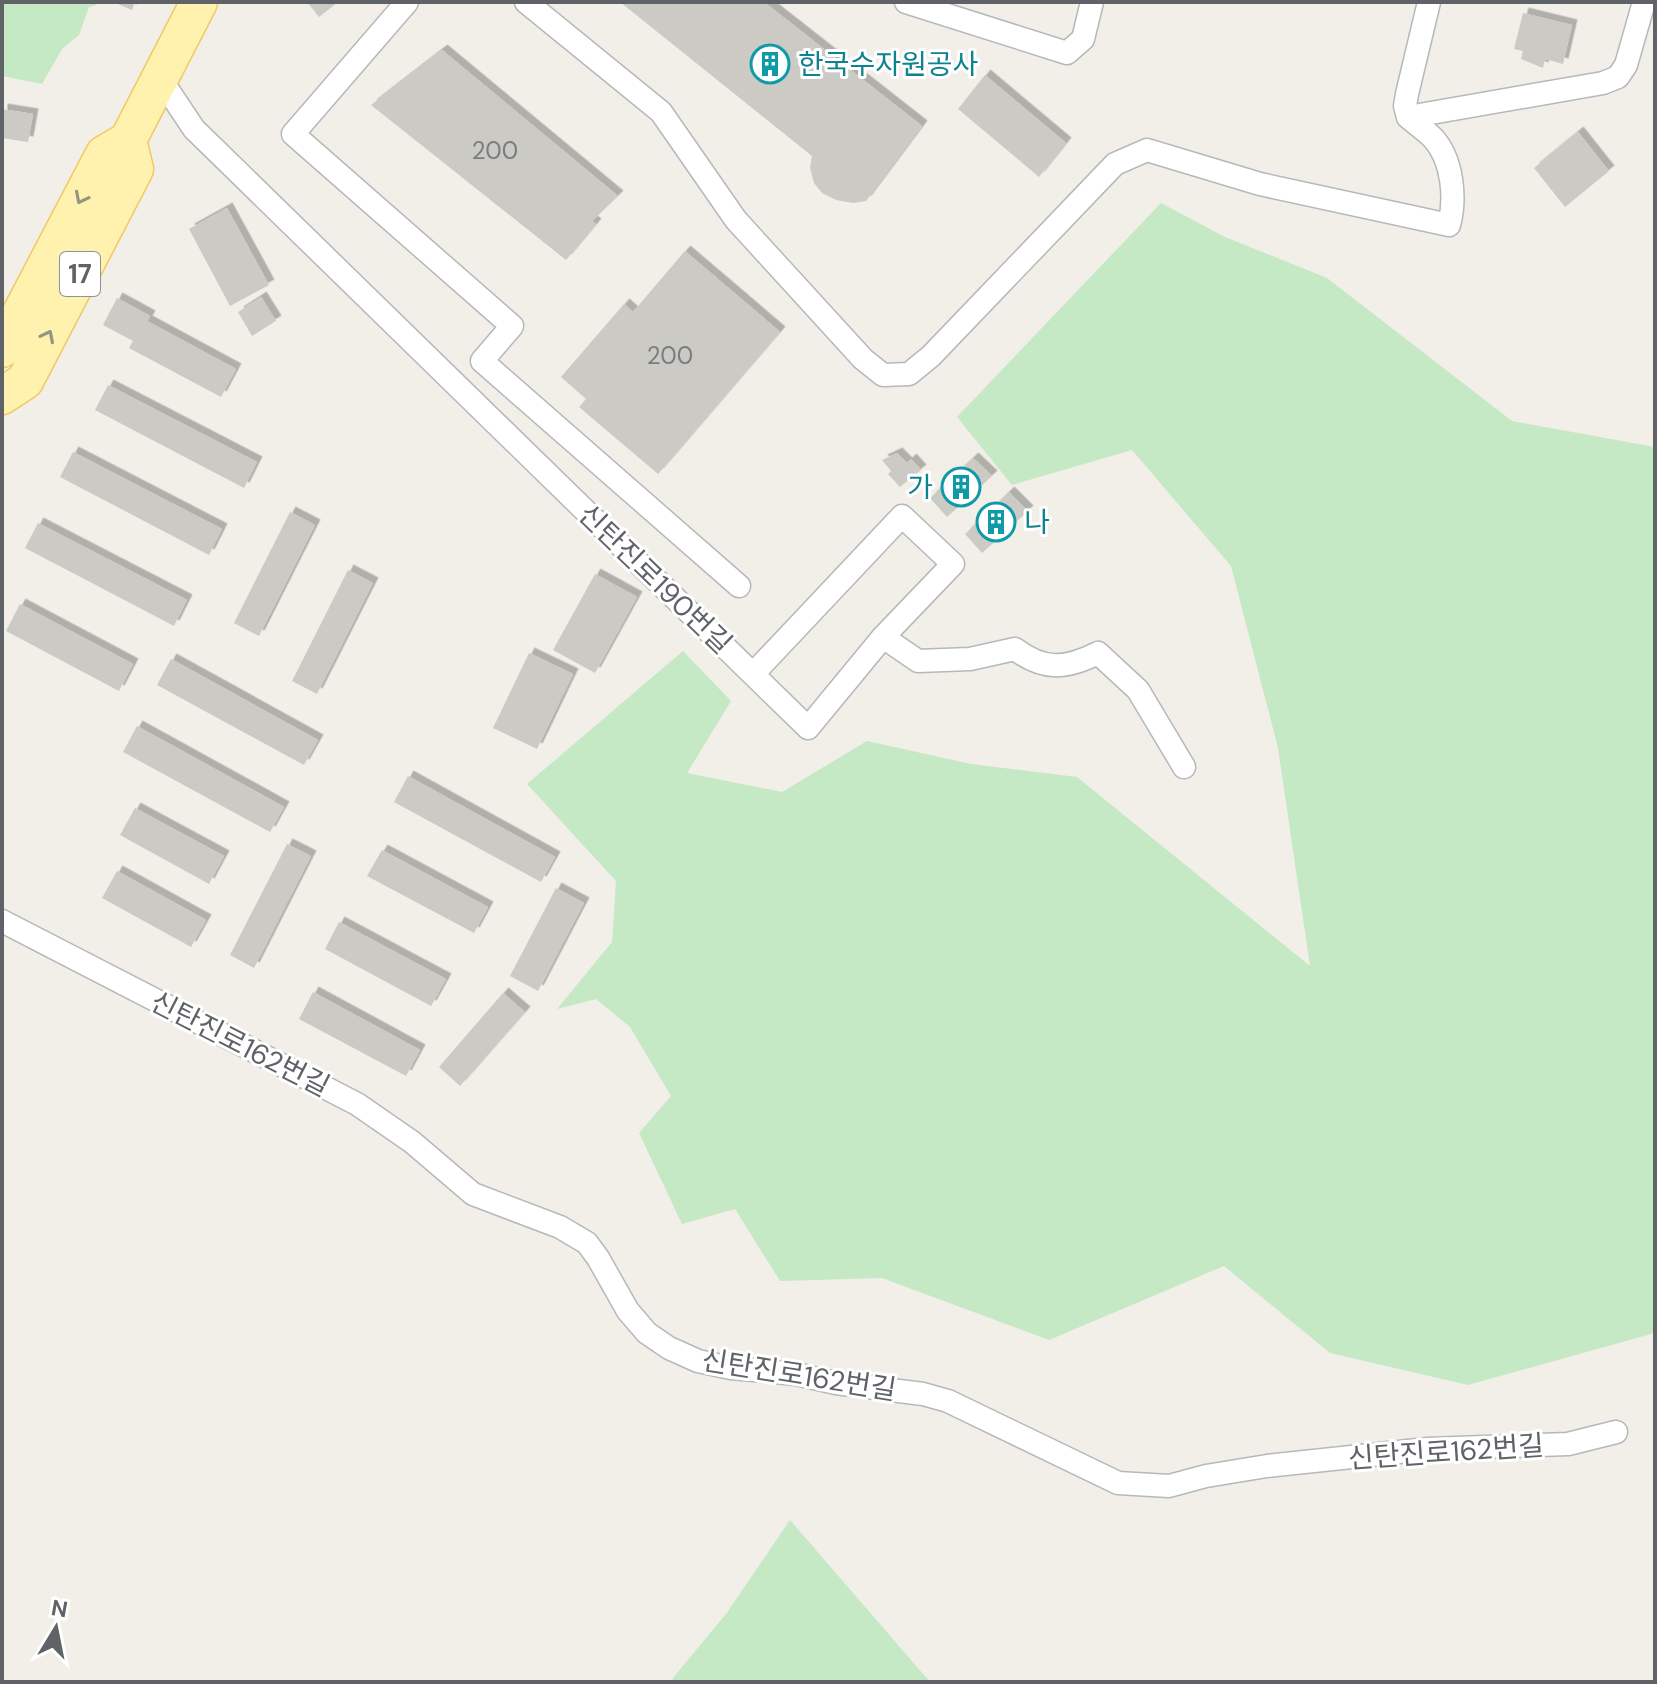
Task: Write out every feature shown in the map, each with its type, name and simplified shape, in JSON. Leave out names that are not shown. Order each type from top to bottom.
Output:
[{"type":"main road","name":"17","points":[[2,349],[104,154],[128,140],[199,2]]},
{"type":"main road","name":"17","points":[[2,396],[25,381],[135,169],[128,140]]},
{"type":"street","points":[[407,2],[293,134],[512,326],[482,361],[739,586]]},
{"type":"street","points":[[526,2],[661,112],[736,220],[863,359],[883,375],[909,374],[931,356],[1115,164],[1147,150],[1260,184],[1449,225],[1454,191],[1446,165],[1435,140],[1408,117],[1405,106],[1429,2]]},
{"type":"street","points":[[906,2],[1067,53],[1083,39],[1092,2]]},
{"type":"street","points":[[1408,117],[1603,83],[1618,77],[1626,65],[1644,2]]},
{"type":"street","name":"신탄진로190번길","points":[[160,78],[194,129],[808,728],[883,637]]},
{"type":"street","points":[[753,674],[902,516],[953,564],[883,637],[918,661],[970,659],[1015,649],[1032,662],[1061,666],[1081,662],[1098,653],[1138,690],[1184,767]]},
{"type":"street","name":"신탄진로162번길","points":[[2,921],[357,1104],[412,1142],[473,1194],[560,1227],[587,1243],[628,1311],[647,1333],[669,1348],[698,1361],[935,1397],[1104,1477],[1129,1484],[1169,1486],[1267,1466],[1427,1449],[1568,1444],[1616,1432]]},
{"type":"green space","points":[[2,2],[96,2],[96,5],[89,7],[79,35],[62,49],[42,84],[2,76]]},
{"type":"green space","points":[[1161,203],[1225,237],[1327,278],[1512,421],[1655,447],[1655,1331],[1651,1334],[1468,1385],[1330,1353],[1224,1266],[1049,1340],[882,1278],[780,1281],[735,1209],[682,1224],[639,1133],[671,1096],[630,1027],[596,999],[557,1009],[612,942],[616,881],[527,784],[683,651],[731,701],[687,773],[782,792],[867,741],[971,764],[1077,777],[1310,966],[1278,748],[1231,566],[1132,450],[1012,485],[957,417]]},
{"type":"green space","points":[[790,1520],[930,1682],[677,1682],[672,1679],[726,1614]]},
{"type":"building","points":[[113,2],[135,2],[132,10]]},
{"type":"building","points":[[307,2],[338,2],[319,17]]},
{"type":"building","name":"한국수자원공사","points":[[620,2],[764,2],[922,126],[866,201],[853,203],[836,200],[822,193],[814,183],[810,168],[812,156]]},
{"type":"building","points":[[1523,13],[1572,25],[1563,64],[1545,59],[1543,68],[1521,59],[1523,51],[1514,49]]},
{"type":"building","points":[[442,50],[618,196],[592,221],[596,224],[566,260],[371,105]]},
{"type":"building","points":[[985,75],[1066,143],[1039,177],[958,109]]},
{"type":"building","points":[[2,109],[33,114],[28,142],[2,138]]},
{"type":"building","points":[[1578,132],[1609,171],[1565,207],[1534,168]]},
{"type":"building","points":[[227,208],[269,285],[230,306],[189,229]]},
{"type":"building","points":[[685,251],[780,332],[658,474],[579,407],[586,399],[561,377],[624,304],[633,312]]},
{"type":"building","points":[[261,297],[276,321],[252,336],[238,312]]},
{"type":"building","points":[[117,298],[150,316],[147,321],[236,369],[221,397],[129,348],[133,341],[103,325]]},
{"type":"building","points":[[108,385],[257,462],[244,488],[95,410]]},
{"type":"building","points":[[73,452],[222,529],[209,555],[60,477]]},
{"type":"building","points":[[897,453],[907,463],[911,459],[921,470],[900,487],[888,474],[891,471],[882,460]]},
{"type":"building","name":"가","points":[[973,458],[992,476],[947,517],[930,498]]},
{"type":"building","name":"나","points":[[1009,492],[1028,511],[982,553],[965,534]]},
{"type":"building","points":[[290,512],[315,525],[259,636],[234,623]]},
{"type":"building","points":[[38,523],[187,600],[174,626],[25,548]]},
{"type":"building","points":[[348,570],[373,583],[317,694],[292,681]]},
{"type":"building","points":[[595,574],[637,597],[595,673],[553,650]]},
{"type":"building","points":[[20,604],[133,664],[119,691],[6,631]]},
{"type":"building","points":[[529,653],[573,674],[537,749],[493,728]]},
{"type":"building","points":[[171,659],[318,740],[304,765],[157,685]]},
{"type":"building","points":[[137,726],[284,807],[270,832],[123,752]]},
{"type":"building","points":[[408,776],[555,857],[541,882],[394,802]]},
{"type":"building","points":[[135,808],[224,856],[209,884],[120,835]]},
{"type":"building","points":[[287,844],[311,856],[254,968],[230,955]]},
{"type":"building","points":[[382,850],[488,907],[474,933],[367,876]]},
{"type":"building","points":[[117,871],[206,920],[191,947],[102,898]]},
{"type":"building","points":[[556,888],[584,903],[538,991],[510,976]]},
{"type":"building","points":[[339,922],[446,979],[431,1006],[325,949]]},
{"type":"building","points":[[313,992],[420,1050],[406,1076],[299,1019]]},
{"type":"building","points":[[503,993],[525,1012],[460,1086],[439,1067]]},
{"type":"place","name":"한국수자원공사","points":[[770,64]]},
{"type":"place","name":"가","points":[[961,487]]},
{"type":"place","name":"나","points":[[996,522]]}]
